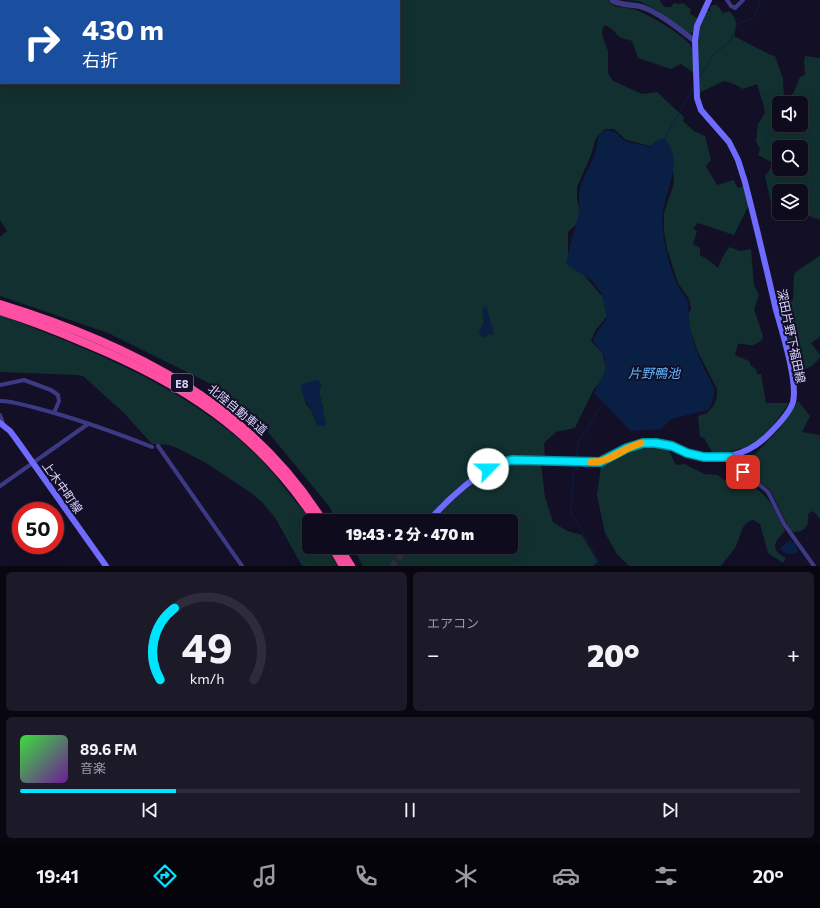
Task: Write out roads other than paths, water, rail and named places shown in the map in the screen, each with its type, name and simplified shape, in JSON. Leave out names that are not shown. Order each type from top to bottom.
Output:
[{"type":"highway","name":"北陸自動車道","points":[[0,304],[72,330],[121,351],[168,374],[205,397],[241,425],[274,456],[302,490],[318,514]]},
{"type":"highway","name":"北陸自動車道","points":[[0,311],[58,332],[119,357],[164,380],[202,403],[237,430],[269,460],[311,514]]},
{"type":"highway","points":[[336,554],[343,566]]},
{"type":"highway","points":[[343,554],[351,566]]},
{"type":"main road","name":"深田片野下福田線","points":[[436,514],[454,496],[488,469],[506,461],[600,462],[627,448],[643,443],[656,443],[672,446],[687,453],[704,457],[730,457],[748,450],[766,437],[791,407],[794,395],[789,360],[746,182],[738,160],[729,142],[701,110],[696,98],[695,42],[697,26],[709,0]]},
{"type":"main road","name":"上木中町線","points":[[2,425],[10,431],[106,566]]},
{"type":"street","points":[[612,0],[618,4],[638,6],[650,10],[695,42]]},
{"type":"street","points":[[727,0],[731,6],[736,8],[742,0]]},
{"type":"street","points":[[0,385],[24,380],[51,390],[58,396],[59,401],[54,413]]},
{"type":"street","points":[[0,401],[10,401],[54,413],[152,446]]},
{"type":"street","points":[[0,415],[2,425]]},
{"type":"street","points":[[0,486],[88,424]]},
{"type":"street","points":[[158,446],[242,566]]},
{"type":"street","points":[[730,457],[732,462],[768,492],[784,524],[814,566]]},
{"type":"water","name":"片野鴨池","points":[[606,130],[615,133],[628,142],[649,147],[658,140],[665,138],[673,157],[674,166],[662,222],[664,242],[673,273],[680,290],[687,300],[689,324],[694,343],[703,366],[715,389],[712,403],[708,410],[671,419],[661,429],[631,431],[594,393],[605,371],[605,357],[593,341],[597,332],[606,320],[602,294],[591,280],[566,264],[579,213],[579,195],[582,182],[594,157],[598,137]]},
{"type":"water","points":[[486,306],[494,335],[489,333],[484,337],[481,336],[479,332],[484,323],[482,309]]},
{"type":"water","points":[[318,380],[321,384],[319,393],[326,424],[325,426],[318,426],[312,411],[304,398],[301,387],[302,384]]},
{"type":"water","points":[[790,540],[796,545],[798,551],[796,554],[785,553],[779,549]]},
{"type":"waterway","points":[[699,78],[714,54],[730,42],[737,24],[750,19],[755,15],[759,0]]},
{"type":"waterway","points":[[665,138],[694,87]]},
{"type":"waterway","points":[[575,460],[579,440],[589,427],[596,413],[605,403]]},
{"type":"waterway","points":[[574,466],[571,513],[599,561],[597,566]]},
{"type":"tunnel","points":[[392,566],[401,554]]}]
